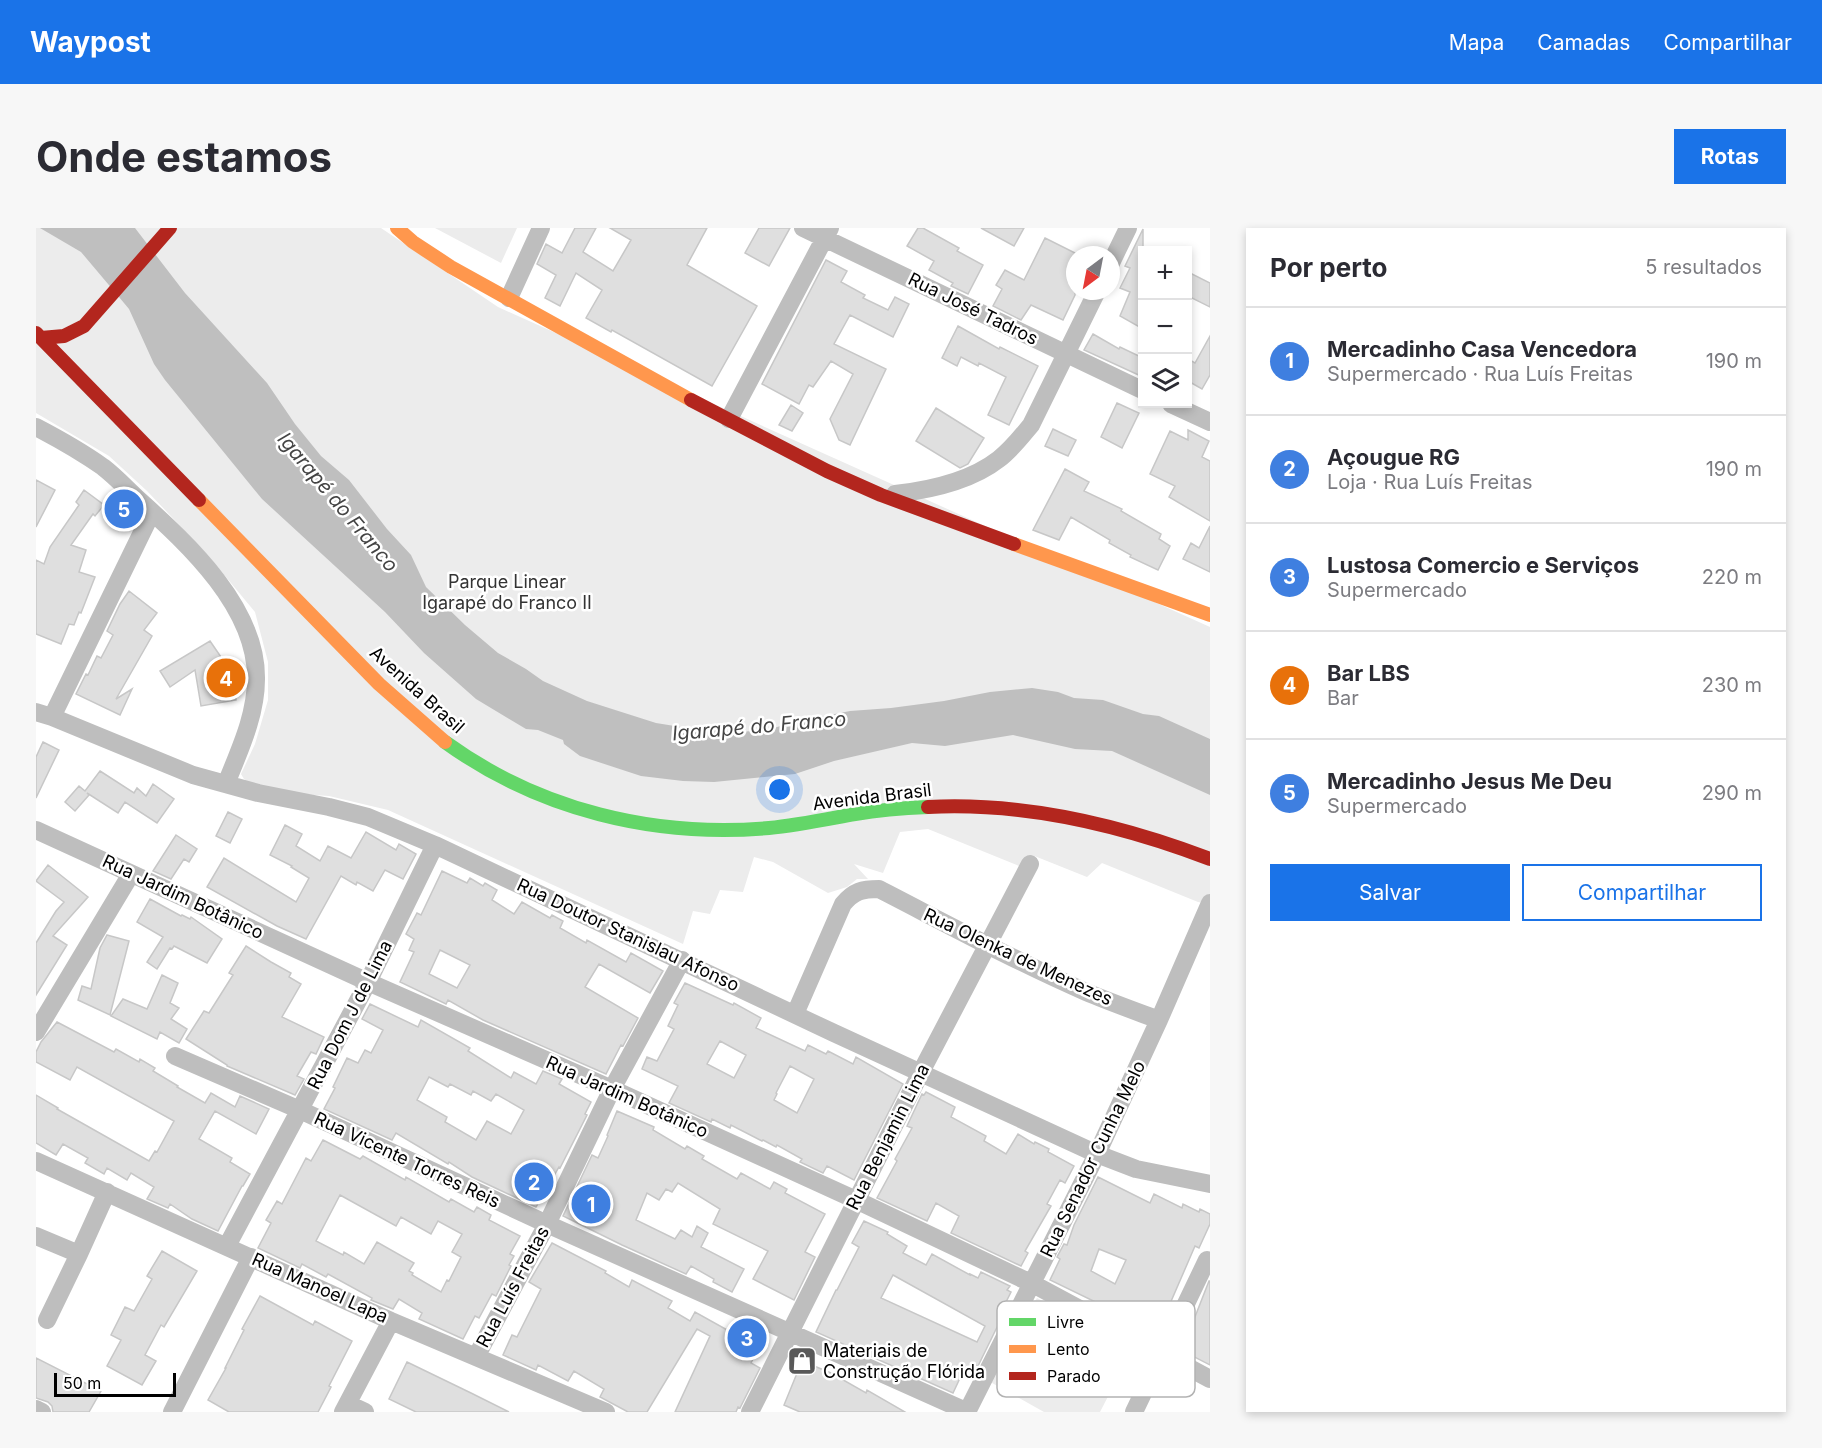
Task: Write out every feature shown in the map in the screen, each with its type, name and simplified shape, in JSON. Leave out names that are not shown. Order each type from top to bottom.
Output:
[{"type":"main road","points":[[397,228],[413,242],[451,267],[654,380],[827,471],[881,495],[1210,615]]},
{"type":"main road","points":[[38,336],[56,339],[68,337],[84,326],[167,232]]},
{"type":"main road","name":"Avenida Brasil","points":[[38,336],[426,728],[470,759],[517,787],[576,809],[643,825],[699,831],[769,828],[885,810],[964,806],[1033,812],[1110,826],[1210,859]]},
{"type":"street","points":[[509,298],[541,228]]},
{"type":"street","name":"Rua José Tadros","points":[[803,228],[827,233],[1138,388]]},
{"type":"street","points":[[1119,246],[1128,228]]},
{"type":"street","points":[[729,419],[827,233]]},
{"type":"street","points":[[881,495],[916,492],[964,478],[998,460],[1017,443],[1030,425],[1093,300]]},
{"type":"street","points":[[1180,408],[1210,422]]},
{"type":"street","points":[[36,427],[73,447],[104,468],[152,512],[196,555],[229,597],[245,625],[253,649],[256,678],[254,701],[249,725],[226,784]]},
{"type":"street","points":[[44,714],[152,512]]},
{"type":"street","name":"Rua Doutor Stanislau Afonso","points":[[44,714],[193,775],[258,793],[368,817],[435,845],[1097,1155],[1136,1169],[1210,1184]]},
{"type":"street","name":"Rua Jardim Botânico","points":[[36,830],[368,982],[612,1089],[856,1200],[1065,1301]]},
{"type":"street","name":"Rua Dom J de Lima","points":[[227,1246],[368,982],[435,845]]},
{"type":"street","name":"Rua Benjamin Lima","points":[[750,1412],[921,1072],[1030,864]]},
{"type":"street","points":[[36,1032],[131,874]]},
{"type":"street","name":"Rua Olenka de Menezes","points":[[795,1014],[843,904],[861,889],[879,889],[987,945],[1088,993],[1159,1020]]},
{"type":"street","name":"Rua Senador Cunha Melo","points":[[1024,1301],[1097,1155],[1210,903]]},
{"type":"street","name":"Rua Luís Freitas","points":[[476,1357],[547,1224],[612,1089],[682,960]]},
{"type":"street","points":[[36,996],[53,1004]]},
{"type":"street","name":"Rua Vicente Torres Reis","points":[[175,1056],[300,1110],[547,1224],[968,1412]]},
{"type":"street","name":"Rua Manoel Lapa","points":[[36,1161],[391,1321],[606,1412]]},
{"type":"street","points":[[47,1320],[106,1192]]},
{"type":"street","points":[[36,1236],[79,1254]]},
{"type":"street","points":[[172,1412],[251,1257]]},
{"type":"street","points":[[1188,1301],[1207,1260]]},
{"type":"street","points":[[365,1412],[345,1408],[391,1321]]},
{"type":"street","name":"Rua Senador Cunha Melo","points":[[968,1412],[997,1355]]},
{"type":"street","name":"Rua Jardim Botânico","points":[[1195,1371],[1210,1379]]},
{"type":"street","points":[[1134,1412],[1142,1397]]},
{"type":"street","points":[[36,1409],[42,1412]]},
{"type":"green space","name":"Parque Linear Igarapé do Franco II","points":[[36,228],[381,228],[498,307],[1210,627],[1210,904],[1198,902],[1102,863],[1087,877],[1032,855],[1024,868],[928,829],[900,832],[883,873],[854,864],[868,879],[857,879],[847,887],[828,893],[773,862],[754,857],[743,892],[720,890],[710,914],[693,911],[683,944],[388,810],[329,796],[298,794],[250,783],[241,774],[255,744],[268,700],[268,662],[255,612],[206,553],[147,491],[109,456],[36,413]]},
{"type":"green space","points":[[435,228],[517,228],[501,263]]},
{"type":"green space","points":[[997,1360],[997,1386],[985,1379]]},
{"type":"green space","points":[[1017,1397],[1108,1397],[1100,1412],[1044,1412]]},
{"type":"water","name":"Igarapé do Franco","points":[[40,228],[135,228],[185,293],[267,383],[295,424],[321,456],[349,480],[387,529],[411,555],[426,587],[498,653],[543,681],[587,701],[656,723],[738,732],[767,730],[850,711],[944,701],[990,692],[1032,688],[1058,692],[1074,698],[1103,700],[1143,714],[1159,716],[1210,739],[1210,795],[1112,751],[1075,749],[1013,735],[945,746],[912,743],[834,761],[795,774],[714,782],[641,776],[580,756],[564,744],[563,740],[538,730],[526,729],[476,699],[424,653],[385,612],[262,499],[165,380],[154,364],[129,309],[81,252]]},
{"type":"building","points":[[575,228],[596,228],[583,252],[613,271],[631,240],[610,228],[707,228],[687,265],[757,306],[712,386],[586,318],[602,290],[576,273],[560,306],[545,298],[556,275],[537,264],[546,244],[562,253]]},
{"type":"building","points":[[759,228],[790,228],[769,266],[745,253]]},
{"type":"building","points":[[918,228],[923,228],[959,248],[957,251],[983,265],[968,294],[951,286],[953,283],[929,270],[934,261],[907,246]]},
{"type":"building","points":[[981,228],[1024,228],[1014,246]]},
{"type":"building","points":[[1143,229],[1143,246],[1138,246],[1138,326],[1120,316],[1130,292],[1120,288],[1130,268],[1125,266]]},
{"type":"building","points":[[1045,238],[1066,248],[1066,300],[1073,300],[1063,320],[1031,305],[1021,320],[993,306],[1002,289],[996,285],[1005,270],[1024,280]]},
{"type":"building","points":[[826,260],[847,271],[841,282],[865,295],[863,298],[888,310],[895,297],[909,304],[893,337],[850,315],[834,344],[886,369],[850,445],[839,440],[830,419],[853,374],[831,361],[813,387],[809,385],[799,404],[762,384]]},
{"type":"building","points":[[1192,274],[1210,283],[1210,307],[1192,298]]},
{"type":"building","points":[[958,326],[999,349],[1000,347],[1038,366],[1009,425],[988,415],[1006,377],[979,363],[978,366],[961,357],[957,366],[942,358]]},
{"type":"building","points":[[1093,334],[1119,349],[1120,347],[1138,356],[1138,375],[1084,350]]},
{"type":"building","points":[[1210,336],[1210,375],[1202,389],[1192,383],[1192,361],[1195,363]]},
{"type":"building","points":[[1117,403],[1139,413],[1122,448],[1101,437]]},
{"type":"building","points":[[791,405],[803,413],[792,431],[779,425]]},
{"type":"building","points":[[936,408],[984,438],[968,464],[960,468],[916,441]]},
{"type":"building","points":[[1053,429],[1076,440],[1068,456],[1045,446]]},
{"type":"building","points":[[1188,430],[1209,441],[1202,457],[1210,461],[1210,521],[1169,497],[1175,486],[1150,474],[1170,431],[1188,440]]},
{"type":"building","points":[[1065,469],[1089,482],[1084,491],[1122,509],[1121,511],[1161,534],[1159,539],[1170,546],[1158,570],[1130,557],[1131,555],[1109,543],[1110,540],[1071,517],[1059,540],[1033,530]]},
{"type":"building","points":[[36,480],[55,490],[36,527]]},
{"type":"building","points":[[84,490],[104,505],[95,516],[93,514],[71,545],[86,550],[79,572],[95,577],[81,613],[79,612],[74,625],[69,624],[61,644],[36,634],[36,560],[44,564],[50,547],[79,505],[76,502]]},
{"type":"building","points":[[1210,526],[1210,572],[1183,559],[1191,543],[1199,548]]},
{"type":"building","points":[[129,591],[157,613],[144,630],[152,636],[116,699],[132,689],[120,715],[76,694],[97,656],[101,658],[113,635],[107,631]]},
{"type":"building","points":[[210,641],[223,660],[227,658],[234,673],[232,674],[236,700],[201,706],[195,670],[170,687],[160,671]]},
{"type":"building","points":[[43,742],[59,750],[36,798],[36,757]]},
{"type":"building","points":[[100,771],[134,793],[137,788],[146,796],[153,784],[174,799],[157,823],[125,802],[118,813],[87,793],[89,795],[75,811],[65,802],[79,786],[85,791]]},
{"type":"building","points":[[228,812],[242,819],[230,843],[216,836]]},
{"type":"building","points":[[285,825],[302,834],[296,846],[320,861],[328,846],[351,858],[366,832],[396,850],[399,844],[416,854],[403,879],[385,870],[373,891],[341,876],[306,939],[277,926],[207,887],[224,858],[296,902],[309,878],[270,855]]},
{"type":"building","points":[[176,835],[197,849],[189,862],[184,859],[171,879],[153,871]]},
{"type":"building","points":[[48,865],[88,897],[53,936],[67,945],[36,995],[36,943],[64,902],[36,881]]},
{"type":"building","points":[[442,871],[467,883],[470,878],[483,886],[485,883],[497,890],[492,900],[514,914],[522,902],[550,918],[552,915],[563,921],[560,928],[586,943],[587,940],[626,962],[631,953],[663,971],[650,993],[599,964],[585,987],[638,1018],[606,1074],[483,1020],[448,1000],[446,1004],[400,982],[414,952],[409,950],[414,939],[406,934],[417,913],[421,915]],"holes":[[[440,950],[470,965],[457,988],[429,974]]]},
{"type":"building","points":[[150,899],[181,916],[190,919],[191,917],[222,939],[207,963],[174,946],[170,948],[157,969],[147,962],[163,937],[137,922]]},
{"type":"building","points":[[107,935],[129,941],[110,1015],[78,1000],[82,986],[91,989],[100,948]]},
{"type":"building","points":[[246,946],[291,973],[289,977],[301,984],[282,1017],[324,1037],[316,1054],[311,1052],[297,1076],[304,1079],[295,1095],[227,1066],[186,1039],[204,1011],[209,1013],[233,975],[229,973]]},
{"type":"building","points":[[162,975],[178,983],[170,1003],[179,1008],[171,1019],[187,1029],[179,1043],[160,1032],[157,1039],[111,1016],[123,999],[147,1009]]},
{"type":"building","points":[[685,983],[733,1005],[734,1003],[761,1018],[756,1028],[805,1051],[808,1045],[826,1054],[828,1051],[853,1064],[856,1057],[903,1084],[854,1180],[827,1166],[823,1173],[800,1162],[802,1159],[777,1145],[776,1147],[762,1141],[731,1125],[730,1128],[712,1119],[711,1122],[669,1103],[678,1086],[642,1069],[647,1057],[657,1061],[674,1029],[668,1026],[678,1005],[674,1003]],"holes":[[[720,1041],[746,1055],[734,1078],[707,1064]],[[790,1066],[814,1079],[797,1113],[774,1100]]]},
{"type":"building","points":[[370,1004],[418,1027],[421,1020],[470,1048],[468,1051],[511,1078],[514,1072],[536,1084],[543,1071],[562,1079],[559,1084],[591,1102],[585,1114],[587,1115],[560,1168],[536,1207],[472,1177],[396,1133],[392,1140],[324,1109],[347,1058],[358,1063],[365,1050],[371,1053],[383,1030],[362,1019]],"holes":[[[429,1077],[448,1087],[450,1084],[471,1095],[473,1091],[491,1101],[496,1094],[524,1110],[511,1134],[487,1121],[476,1140],[445,1122],[447,1117],[417,1100]]]},
{"type":"building","points":[[57,1022],[114,1052],[116,1049],[139,1062],[140,1059],[155,1068],[153,1071],[205,1103],[211,1093],[235,1107],[240,1096],[269,1109],[256,1134],[215,1111],[199,1139],[232,1158],[230,1162],[250,1174],[218,1231],[192,1219],[170,1204],[168,1208],[147,1199],[154,1187],[131,1173],[127,1180],[107,1168],[104,1174],[85,1163],[88,1158],[63,1144],[56,1155],[36,1143],[36,1095],[149,1161],[155,1151],[157,1152],[174,1121],[77,1067],[70,1080],[36,1062],[36,1052],[41,1042]]},
{"type":"building","points":[[926,1092],[955,1107],[951,1117],[986,1136],[984,1141],[1006,1154],[1018,1134],[1034,1144],[1035,1142],[1049,1149],[1048,1152],[1074,1166],[1065,1183],[1060,1180],[1047,1204],[1051,1206],[1025,1251],[1028,1253],[1021,1266],[951,1233],[959,1216],[936,1203],[927,1221],[877,1198],[912,1128],[907,1126],[922,1094]]},
{"type":"building","points":[[617,1111],[654,1127],[653,1130],[685,1149],[687,1146],[704,1156],[702,1159],[737,1179],[741,1173],[770,1189],[774,1182],[787,1189],[785,1193],[825,1214],[805,1252],[815,1257],[794,1300],[753,1279],[768,1251],[713,1224],[720,1209],[678,1183],[672,1192],[666,1189],[659,1200],[647,1193],[636,1220],[675,1239],[681,1230],[692,1237],[697,1226],[708,1233],[701,1247],[744,1269],[732,1292],[691,1266],[686,1274],[563,1216],[592,1155],[598,1158]]},
{"type":"building","points":[[323,1140],[360,1159],[363,1156],[405,1180],[406,1177],[449,1202],[451,1199],[474,1212],[477,1207],[491,1215],[489,1220],[520,1236],[510,1254],[514,1256],[509,1265],[511,1266],[496,1296],[492,1294],[479,1318],[475,1316],[463,1339],[419,1319],[422,1313],[399,1299],[393,1309],[371,1300],[372,1298],[328,1274],[326,1277],[302,1264],[300,1268],[258,1248],[271,1223],[266,1220],[277,1201],[282,1204],[306,1158],[311,1161]],"holes":[[[340,1195],[396,1226],[401,1217],[431,1234],[438,1221],[462,1234],[452,1252],[461,1257],[441,1292],[412,1275],[413,1273],[409,1271],[414,1263],[377,1242],[364,1264],[344,1252],[343,1255],[316,1241]]]},
{"type":"building","points":[[1098,1177],[1150,1203],[1154,1194],[1182,1208],[1183,1204],[1199,1212],[1200,1209],[1210,1214],[1210,1224],[1199,1248],[1195,1246],[1171,1301],[1093,1301],[1050,1280],[1060,1259],[1057,1257],[1064,1244],[1067,1245],[1074,1225]],"holes":[[[1099,1249],[1126,1260],[1115,1284],[1091,1271]]]},
{"type":"building","points":[[864,1221],[888,1232],[887,1234],[907,1246],[903,1253],[926,1265],[932,1254],[970,1275],[978,1278],[981,1272],[1010,1286],[1007,1290],[1011,1292],[1006,1301],[997,1301],[997,1327],[978,1366],[972,1363],[964,1378],[961,1376],[953,1393],[816,1332],[859,1247],[852,1243]],"holes":[[[893,1275],[985,1326],[977,1342],[881,1298]]]},
{"type":"building","points":[[552,1243],[606,1271],[605,1273],[629,1287],[632,1280],[672,1301],[668,1308],[690,1321],[695,1312],[729,1331],[727,1333],[758,1348],[751,1363],[760,1368],[740,1408],[738,1407],[736,1412],[675,1412],[710,1336],[697,1329],[647,1412],[628,1412],[600,1397],[604,1389],[574,1371],[568,1381],[538,1365],[536,1370],[503,1355],[512,1335],[517,1337],[541,1289],[529,1282]]},
{"type":"building","points":[[162,1251],[197,1271],[164,1327],[161,1325],[145,1355],[156,1361],[142,1385],[107,1366],[121,1340],[111,1335],[125,1307],[134,1311],[152,1279],[147,1276]]},
{"type":"building","points":[[1210,1281],[1210,1365],[1195,1357],[1195,1317]]},
{"type":"building","points":[[260,1296],[313,1325],[315,1321],[352,1341],[318,1412],[229,1412],[208,1400]]},
{"type":"building","points":[[36,1358],[101,1391],[89,1412],[53,1412],[48,1402],[36,1398]]},
{"type":"building","points":[[802,1361],[831,1373],[866,1393],[867,1390],[905,1412],[800,1412],[784,1405]]},
{"type":"building","points":[[407,1362],[509,1412],[416,1412],[389,1399]]},
{"type":"traffic: fast","points":[[445,742],[481,766],[519,786],[559,802],[641,823],[726,830],[769,828],[873,811],[928,807]]},
{"type":"traffic: slow","points":[[397,228],[413,242],[451,267],[691,400]]},
{"type":"traffic: slow","points":[[199,500],[379,684],[445,742]]},
{"type":"traffic: slow","points":[[1014,544],[1210,615]]},
{"type":"traffic: jam","points":[[41,338],[64,336],[84,326],[170,228]]},
{"type":"traffic: jam","points":[[36,333],[199,500]]},
{"type":"traffic: jam","points":[[691,400],[827,471],[881,495],[1014,544]]},
{"type":"traffic: jam","points":[[928,807],[1000,808],[1072,818],[1142,836],[1210,859]]},
{"type":"place","name":"Mercadinho Jesus Me Deu","points":[[124,509]]},
{"type":"place","name":"Bar LBS","points":[[226,678]]},
{"type":"place","name":"Açougue RG","points":[[534,1182]]},
{"type":"place","name":"Mercadinho Casa Vencedora","points":[[591,1204]]},
{"type":"place","name":"Lustosa Comercio e Serviços","points":[[747,1338]]},
{"type":"place","name":"Materiais de Construção Flórida","points":[[802,1361]]}]
